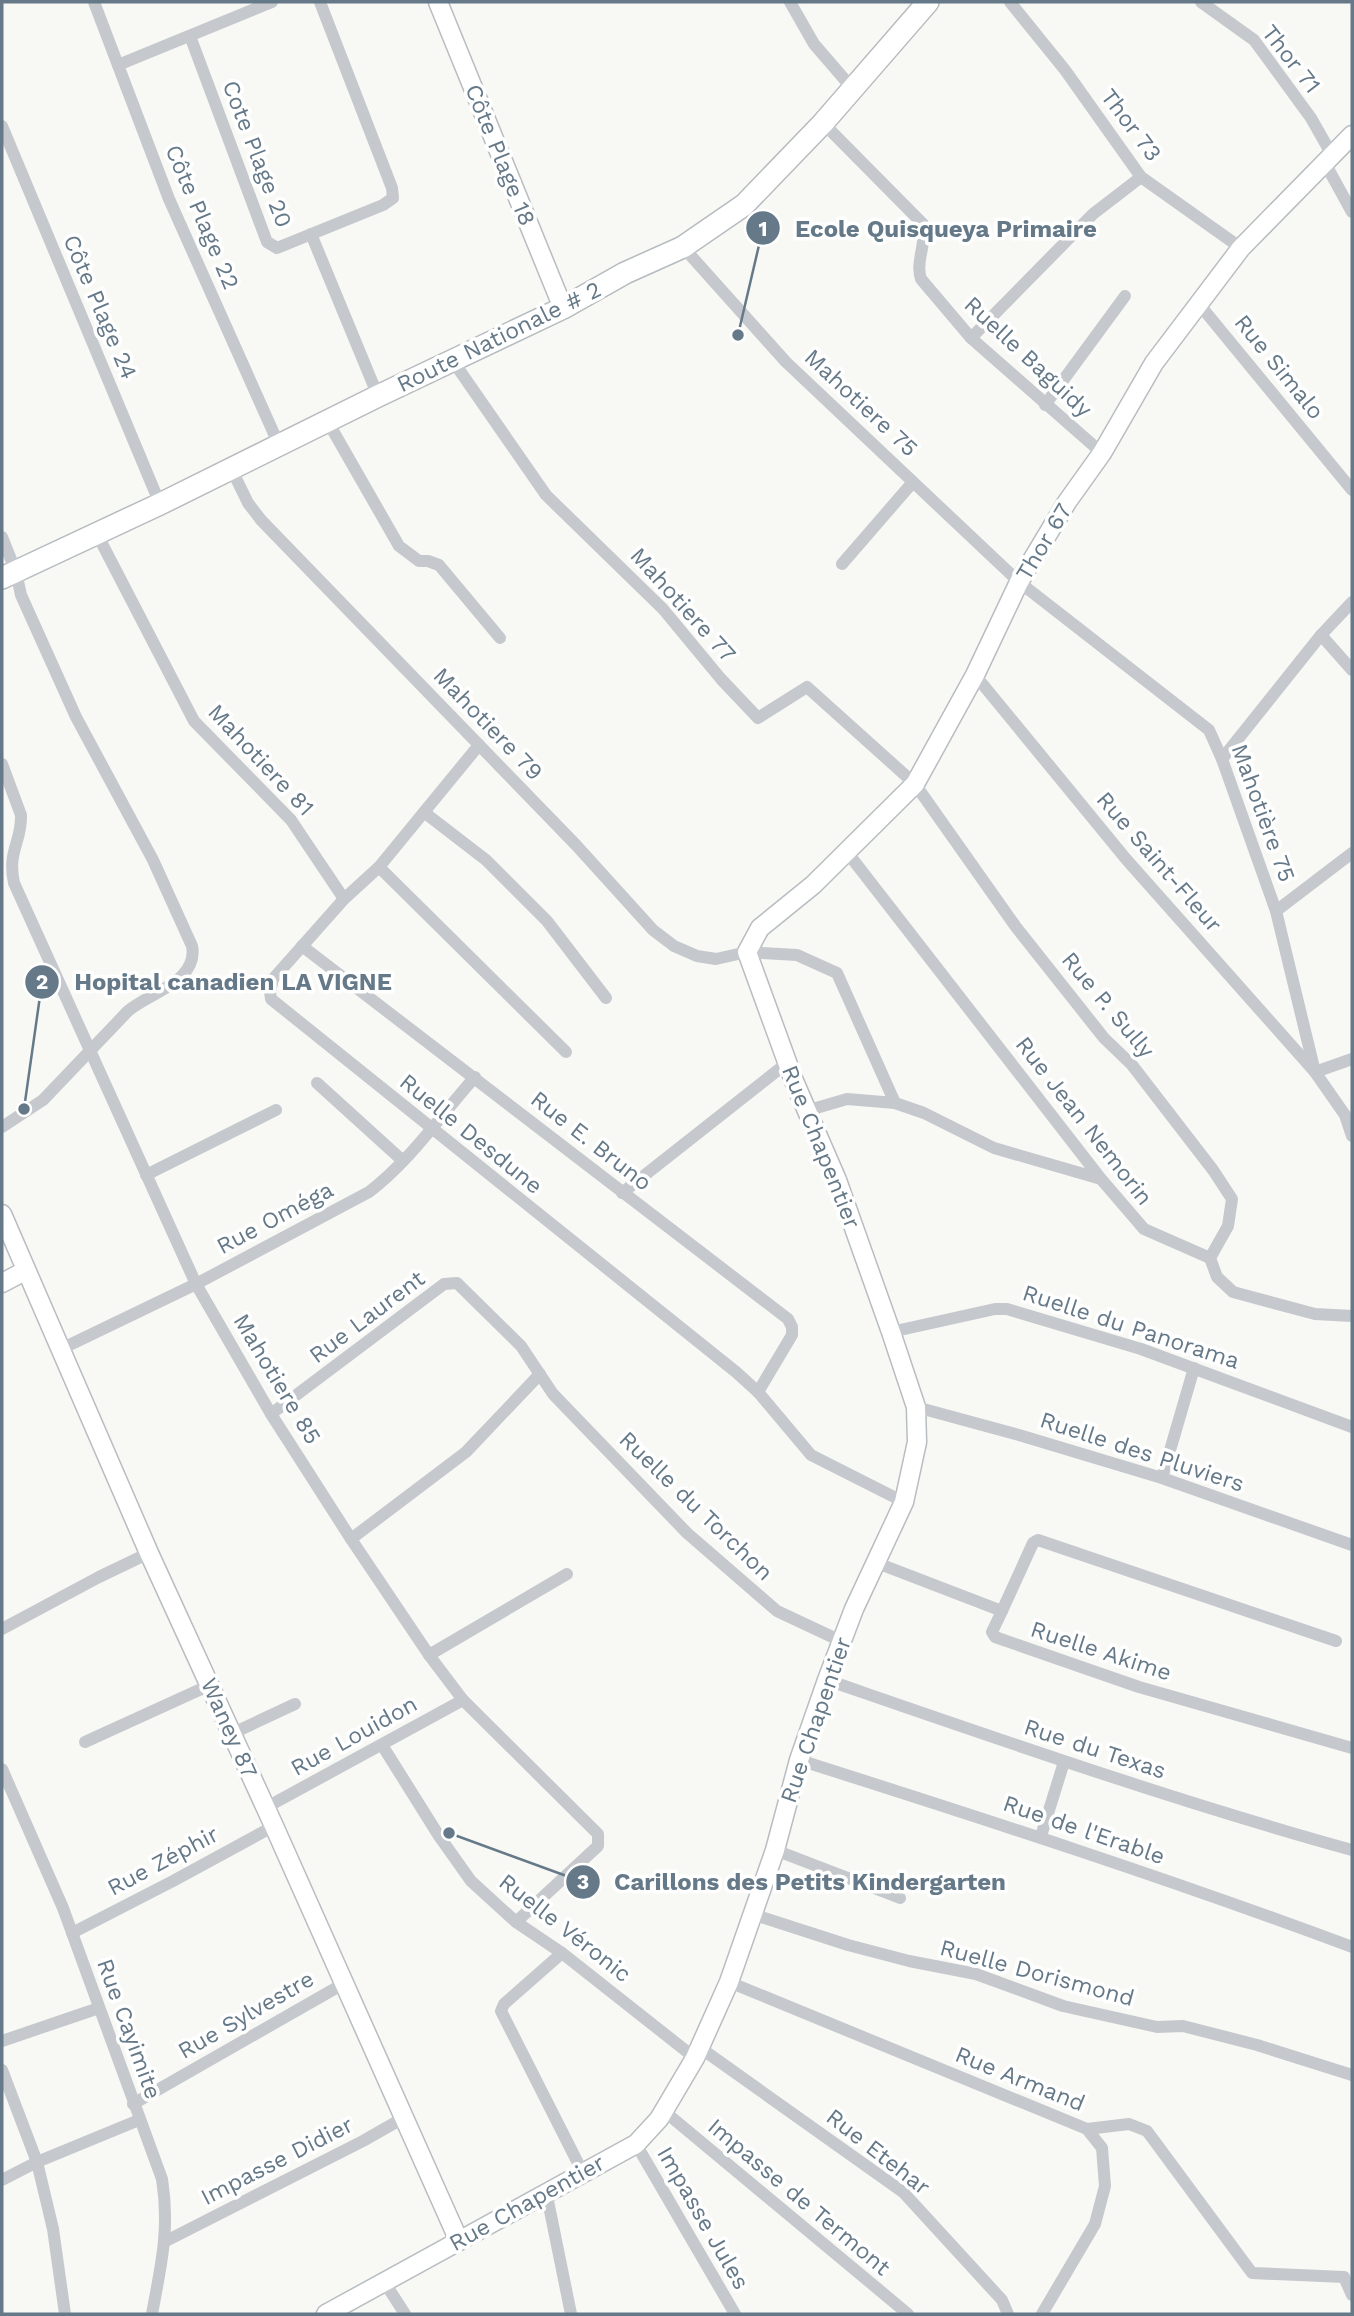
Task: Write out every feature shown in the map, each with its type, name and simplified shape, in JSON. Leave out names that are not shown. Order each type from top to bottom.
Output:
[{"type":"main road","name":"Route Nationale # 2","points":[[9,575],[160,505],[378,396],[563,308],[625,273],[683,247],[744,205],[823,123],[928,2]]},
{"type":"street","name":"Côte Plage 22","points":[[94,2],[169,199],[279,445]]},
{"type":"street","points":[[118,65],[272,2]]},
{"type":"street","name":"Cote Plage 20","points":[[190,36],[267,242],[277,248],[383,205],[393,198],[392,188],[320,2]]},
{"type":"street","name":"Côte Plage 18","points":[[438,2],[563,308]]},
{"type":"street","points":[[790,2],[814,44],[852,88]]},
{"type":"street","name":"Thor 73","points":[[1010,2],[1065,70],[1141,177],[1241,248]]},
{"type":"street","name":"Thor 71","points":[[1201,2],[1254,40],[1311,118],[1352,212]]},
{"type":"street","name":"Ruelle Baguidy","points":[[823,123],[923,224],[925,234],[919,272],[971,338],[1102,453]]},
{"type":"street","name":"Côte Plage 24","points":[[2,125],[160,505]]},
{"type":"street","name":"Thor 67","points":[[747,953],[760,928],[813,885],[915,784],[975,675],[1019,582],[1102,453],[1154,363],[1241,248],[1352,135]]},
{"type":"street","points":[[971,338],[1093,214],[1141,177]]},
{"type":"street","name":"Cote Plage 20","points":[[311,234],[378,396]]},
{"type":"street","name":"Mahotiere 75","points":[[683,247],[786,362],[1019,582]]},
{"type":"street","points":[[1045,405],[1125,296]]},
{"type":"street","name":"Rue Simalo","points":[[1199,304],[1352,490]]},
{"type":"street","name":"Mahotiere 77","points":[[453,361],[547,495],[663,609],[721,679],[758,718],[807,687],[915,784]]},
{"type":"street","points":[[328,422],[399,547],[419,561],[439,565],[500,638]]},
{"type":"street","name":"Mahotiere 79","points":[[231,468],[248,503],[261,520],[653,930],[674,946],[697,956],[716,959],[747,953],[797,955],[837,973],[895,1103]]},
{"type":"street","points":[[842,564],[913,482]]},
{"type":"street","name":"Mahotiere 81","points":[[97,534],[194,721],[291,820],[344,899]]},
{"type":"street","points":[[2,537],[9,575],[21,595],[76,717],[153,860],[194,955],[186,972],[177,980],[140,1000],[113,1024],[92,1050],[43,1100],[2,1126]]},
{"type":"street","name":"Mahotière 75","points":[[1019,582],[1209,730],[1222,759],[1276,911],[1315,1072],[1345,1115],[1352,1136]]},
{"type":"street","points":[[1222,759],[1321,635],[1352,602]]},
{"type":"street","points":[[1321,635],[1352,670]]},
{"type":"street","name":"Rue Saint-Fleur","points":[[975,675],[1126,859],[1315,1072]]},
{"type":"street","name":"Ruelle Desdune","points":[[479,746],[379,867],[344,899],[274,979],[271,999],[736,1372],[758,1392],[811,1455],[904,1502]]},
{"type":"street","name":"Mahotiere 85","points":[[2,764],[21,815],[11,862],[14,883],[196,1283],[271,1415],[429,1655],[463,1700],[598,1834],[598,1846],[516,1922]]},
{"type":"street","name":"Rue P. Sully","points":[[915,784],[1016,927],[1104,1038],[1132,1065],[1213,1170],[1232,1199],[1227,1226],[1210,1258]]},
{"type":"street","points":[[425,813],[486,860],[547,921],[606,998]]},
{"type":"street","name":"Rue Jean Nemorin","points":[[847,852],[1101,1179],[1144,1229],[1210,1258]]},
{"type":"street","points":[[1276,911],[1352,853]]},
{"type":"street","points":[[379,867],[566,1052]]},
{"type":"street","name":"Rue E. Bruno","points":[[302,946],[788,1319],[792,1335],[758,1392]]},
{"type":"street","name":"Rue Chapentier","points":[[326,2314],[582,2171],[636,2144],[664,2111],[697,2053],[729,1982],[775,1850],[799,1760],[827,1680],[854,1609],[904,1502],[917,1442],[916,1407],[836,1180],[787,1063],[747,953]]},
{"type":"street","points":[[1315,1072],[1352,1059]]},
{"type":"street","points":[[622,1193],[787,1063]]},
{"type":"street","name":"Rue Oméga","points":[[59,1350],[196,1283],[369,1192],[403,1161],[475,1077]]},
{"type":"street","points":[[317,1083],[403,1161]]},
{"type":"street","points":[[806,1111],[848,1099],[895,1103],[923,1113],[993,1148],[1101,1179]]},
{"type":"street","points":[[146,1175],[276,1110]]},
{"type":"street","name":"Waney 87","points":[[2,1214],[149,1553],[459,2241]]},
{"type":"street","points":[[1210,1258],[1217,1277],[1233,1292],[1315,1314],[1352,1316]]},
{"type":"street","points":[[2,1283],[25,1271]]},
{"type":"street","name":"Rue Laurent","points":[[271,1415],[450,1282],[457,1283],[521,1346],[540,1374]]},
{"type":"street","name":"Ruelle du Panorama","points":[[891,1332],[995,1309],[1007,1309],[1141,1349],[1352,1427]]},
{"type":"street","points":[[1162,1478],[1194,1368]]},
{"type":"street","points":[[351,1539],[466,1452],[540,1374]]},
{"type":"street","name":"Ruelle du Torchon","points":[[540,1374],[553,1394],[687,1533],[777,1611],[843,1642]]},
{"type":"street","name":"Ruelle des Pluviers","points":[[916,1407],[1162,1478],[1352,1545]]},
{"type":"street","points":[[1002,1611],[1032,1543],[1038,1540],[1336,1641]]},
{"type":"street","points":[[2,1629],[149,1553]]},
{"type":"street","name":"Ruelle Akime","points":[[877,1563],[1002,1611],[992,1632],[995,1637],[1139,1687],[1352,1748]]},
{"type":"street","points":[[429,1655],[566,1574]]},
{"type":"street","name":"Rue du Texas","points":[[827,1680],[1065,1762],[1257,1824],[1352,1850]]},
{"type":"street","points":[[85,1742],[210,1685]]},
{"type":"street","name":"Rue Louidon","points":[[265,1808],[463,1700]]},
{"type":"street","points":[[231,1734],[295,1704]]},
{"type":"street","name":"Ruelle Véronic","points":[[382,1745],[439,1836],[471,1881],[516,1922],[697,2053]]},
{"type":"street","name":"Rue de l'Erable","points":[[799,1760],[1041,1836],[1352,1947]]},
{"type":"street","points":[[1041,1836],[1065,1762]]},
{"type":"street","name":"Rue Cayimite","points":[[2,1769],[72,1933],[162,2179],[166,2205],[166,2241],[152,2314]]},
{"type":"street","name":"Rue Zéphir","points":[[72,1933],[274,1826]]},
{"type":"street","points":[[775,1850],[900,1898]]},
{"type":"street","name":"Ruelle Dorismond","points":[[752,1914],[848,1945],[909,1961],[976,1973],[1063,2006],[1157,2027],[1183,2026],[1257,2045],[1352,2075]]},
{"type":"street","points":[[562,1953],[504,2004],[501,2011],[582,2171]]},
{"type":"street","name":"Rue Armand","points":[[729,1982],[1087,2129],[1129,2124],[1147,2131],[1252,2273],[1348,2277],[1352,2295]]},
{"type":"street","name":"Rue Sylvestre","points":[[133,2104],[344,1984]]},
{"type":"street","points":[[2,2040],[99,2008]]},
{"type":"street","name":"Rue Etehar","points":[[697,2053],[903,2192],[1002,2300],[1008,2314]]},
{"type":"street","points":[[2,2070],[37,2162],[53,2229],[65,2314]]},
{"type":"street","name":"Impasse de Termont","points":[[664,2111],[908,2314]]},
{"type":"street","name":"Impasse Didier","points":[[166,2241],[405,2117]]},
{"type":"street","points":[[2,2180],[37,2162],[139,2120]]},
{"type":"street","points":[[1042,2314],[1096,2224],[1105,2186],[1102,2148],[1087,2129]]},
{"type":"street","name":"Impasse Jules","points":[[636,2144],[735,2314]]},
{"type":"street","points":[[546,2191],[571,2314]]},
{"type":"street","points":[[385,2283],[405,2314]]},
{"type":"place","name":"Ecole Quisqueya Primaire","points":[[738,335]]},
{"type":"place","name":"Hopital canadien LA VIGNE","points":[[24,1109]]},
{"type":"place","name":"Carillons des Petits Kindergarten","points":[[449,1833]]}]
